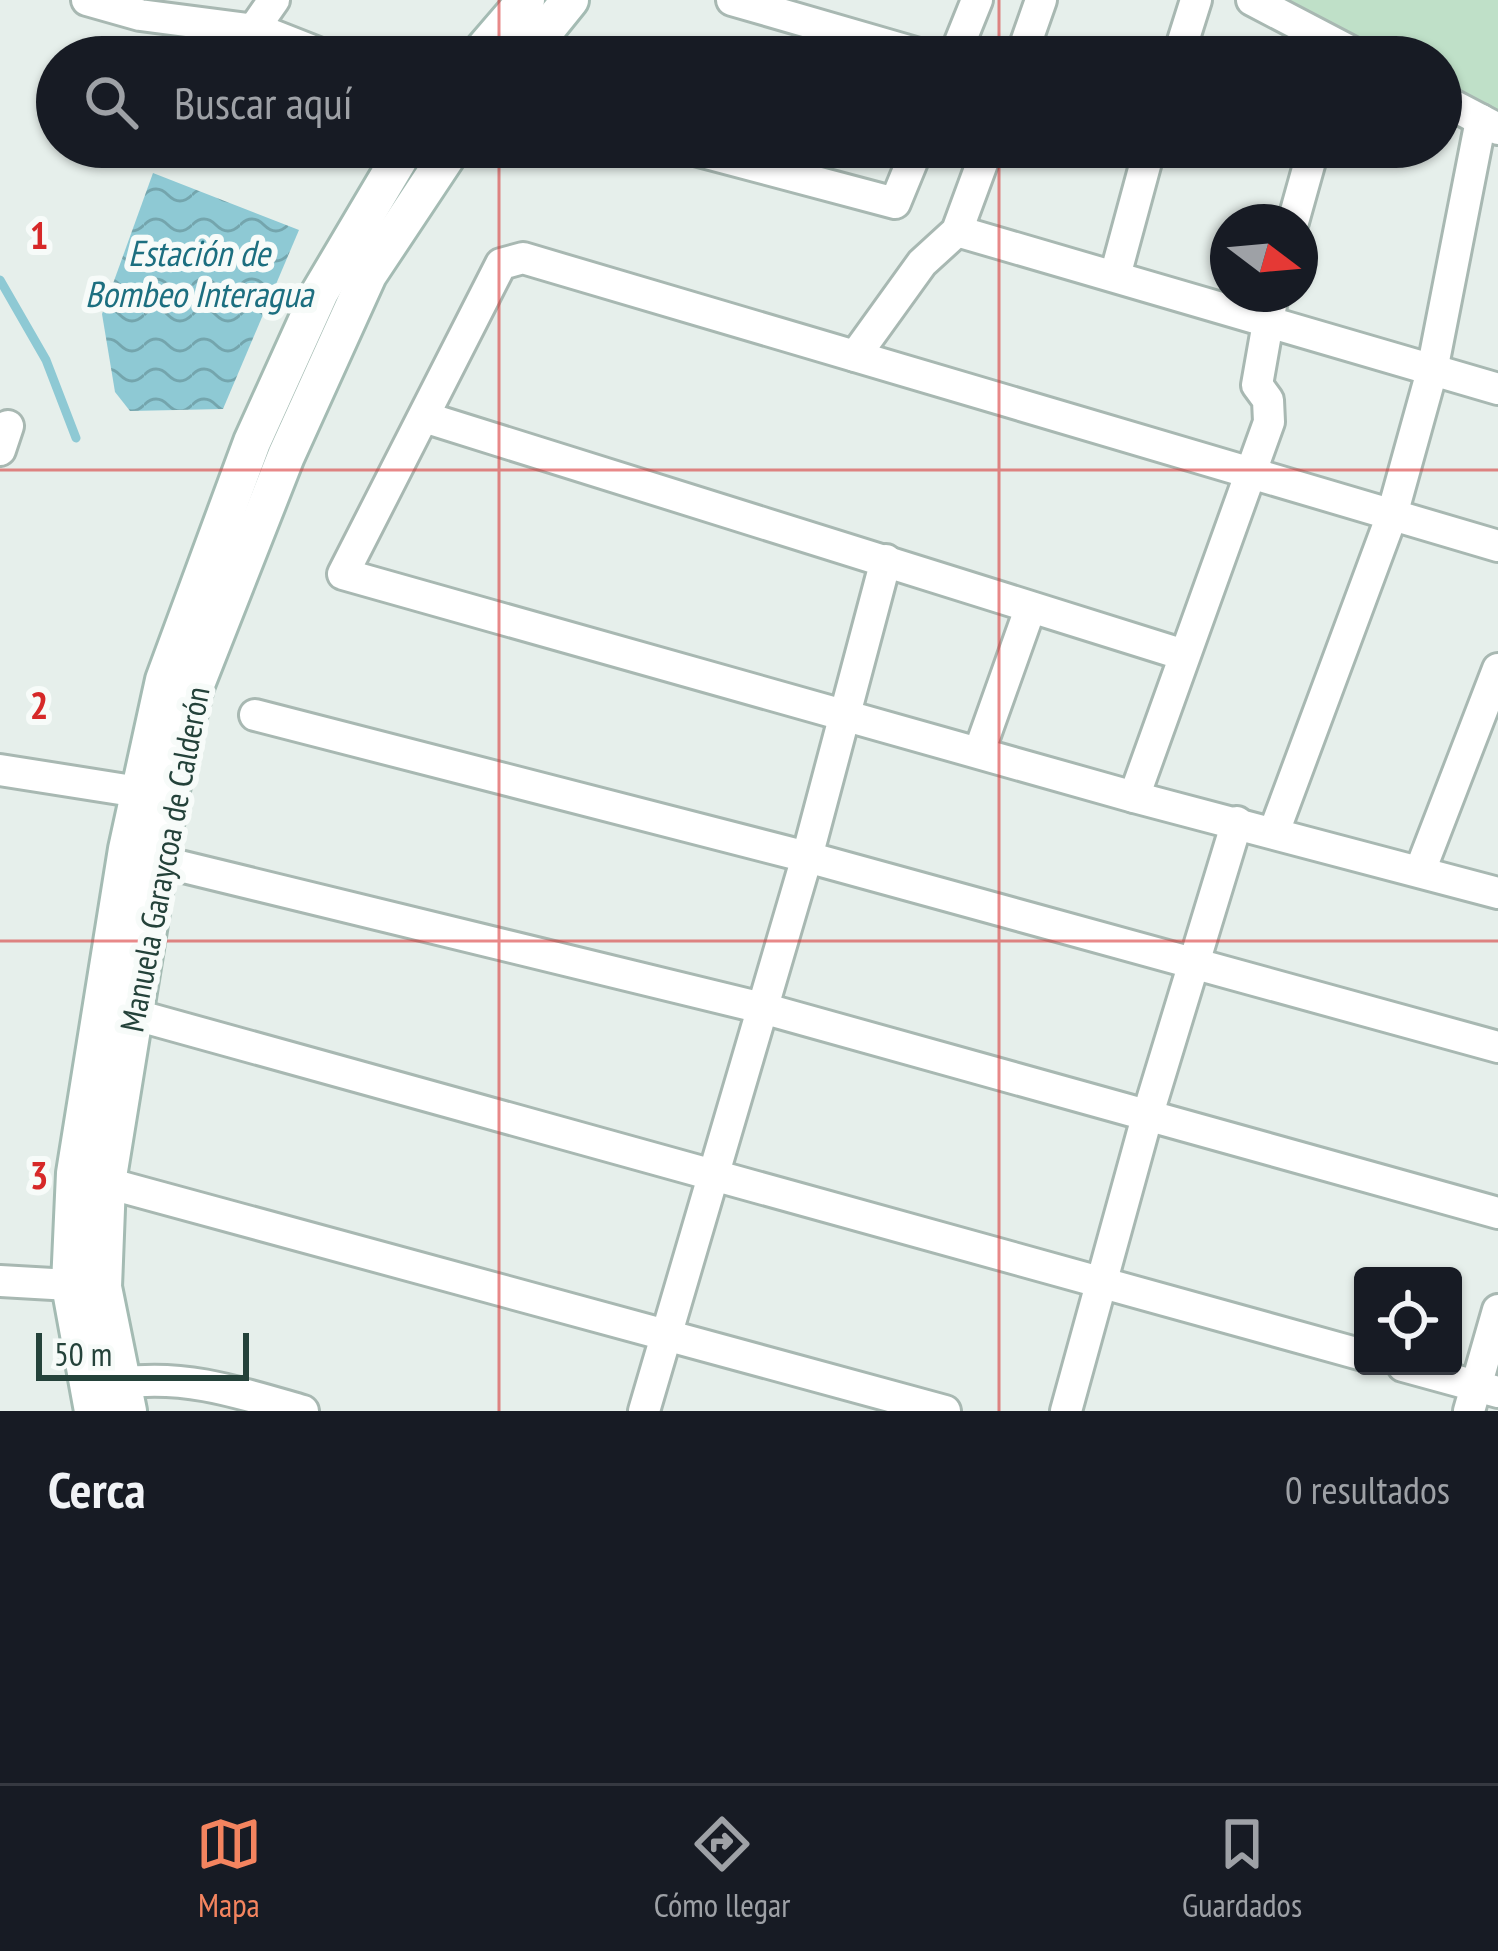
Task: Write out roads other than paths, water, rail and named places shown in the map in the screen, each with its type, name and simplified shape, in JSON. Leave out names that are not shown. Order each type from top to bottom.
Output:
[{"type":"street","points":[[253,30],[274,0]]},
{"type":"street","points":[[495,36],[526,0]]},
{"type":"street","points":[[541,36],[570,0]]},
{"type":"street","points":[[733,0],[857,36]]},
{"type":"street","points":[[962,36],[976,0]]},
{"type":"street","points":[[1029,36],[1042,0]]},
{"type":"street","points":[[1185,36],[1196,0]]},
{"type":"street","points":[[1252,0],[1316,36]]},
{"type":"street","points":[[100,2],[270,36]]},
{"type":"street","points":[[1274,832],[1393,515],[1432,371],[1489,125],[1462,110]]},
{"type":"street","name":"Manuela Garaycoa de Calderón","points":[[93,1411],[70,1285],[83,1110],[139,792],[182,625],[252,442],[320,292],[394,168]]},
{"type":"street","name":"Manuela Garaycoa de Calderón","points":[[124,1397],[103,1287],[107,1183],[159,861],[195,687],[286,456],[368,275],[439,168]]},
{"type":"street","points":[[763,168],[895,203],[909,168]]},
{"type":"street","points":[[855,356],[922,262],[957,231],[980,168]]},
{"type":"street","points":[[1115,276],[1144,168]]},
{"type":"street","points":[[1298,204],[1308,168]]},
{"type":"street","points":[[957,231],[1115,276],[1210,296]]},
{"type":"street","points":[[1498,546],[523,258],[501,265],[343,574],[846,712],[1134,797],[1498,893]]},
{"type":"street","points":[[1134,797],[1181,654],[1269,422],[1268,400],[1257,385],[1268,312]]},
{"type":"street","points":[[1279,312],[1432,371],[1498,389]]},
{"type":"street","points":[[424,417],[1181,654]]},
{"type":"street","points":[[644,1411],[808,857],[886,560]]},
{"type":"street","points":[[979,752],[1030,609]]},
{"type":"street","points":[[1420,871],[1498,669]]},
{"type":"street","points":[[255,715],[808,857],[1498,1047]]},
{"type":"street","points":[[0,770],[139,792]]},
{"type":"street","points":[[1066,1411],[1147,1117],[1237,822]]},
{"type":"street","points":[[159,861],[762,1008],[1498,1214]]},
{"type":"street","points":[[132,1014],[1354,1352]]},
{"type":"street","points":[[107,1183],[944,1411]]},
{"type":"street","points":[[0,1281],[70,1285]]},
{"type":"street","points":[[1426,1375],[1481,1396],[1498,1310]]},
{"type":"street","points":[[124,1397],[153,1378],[210,1383],[303,1411]]},
{"type":"water","name":"Estación de Bombeo Interagua","points":[[153,173],[299,230],[223,409],[130,411],[115,392],[102,314]]},
{"type":"waterway","points":[[0,280],[46,360],[76,438]]}]
